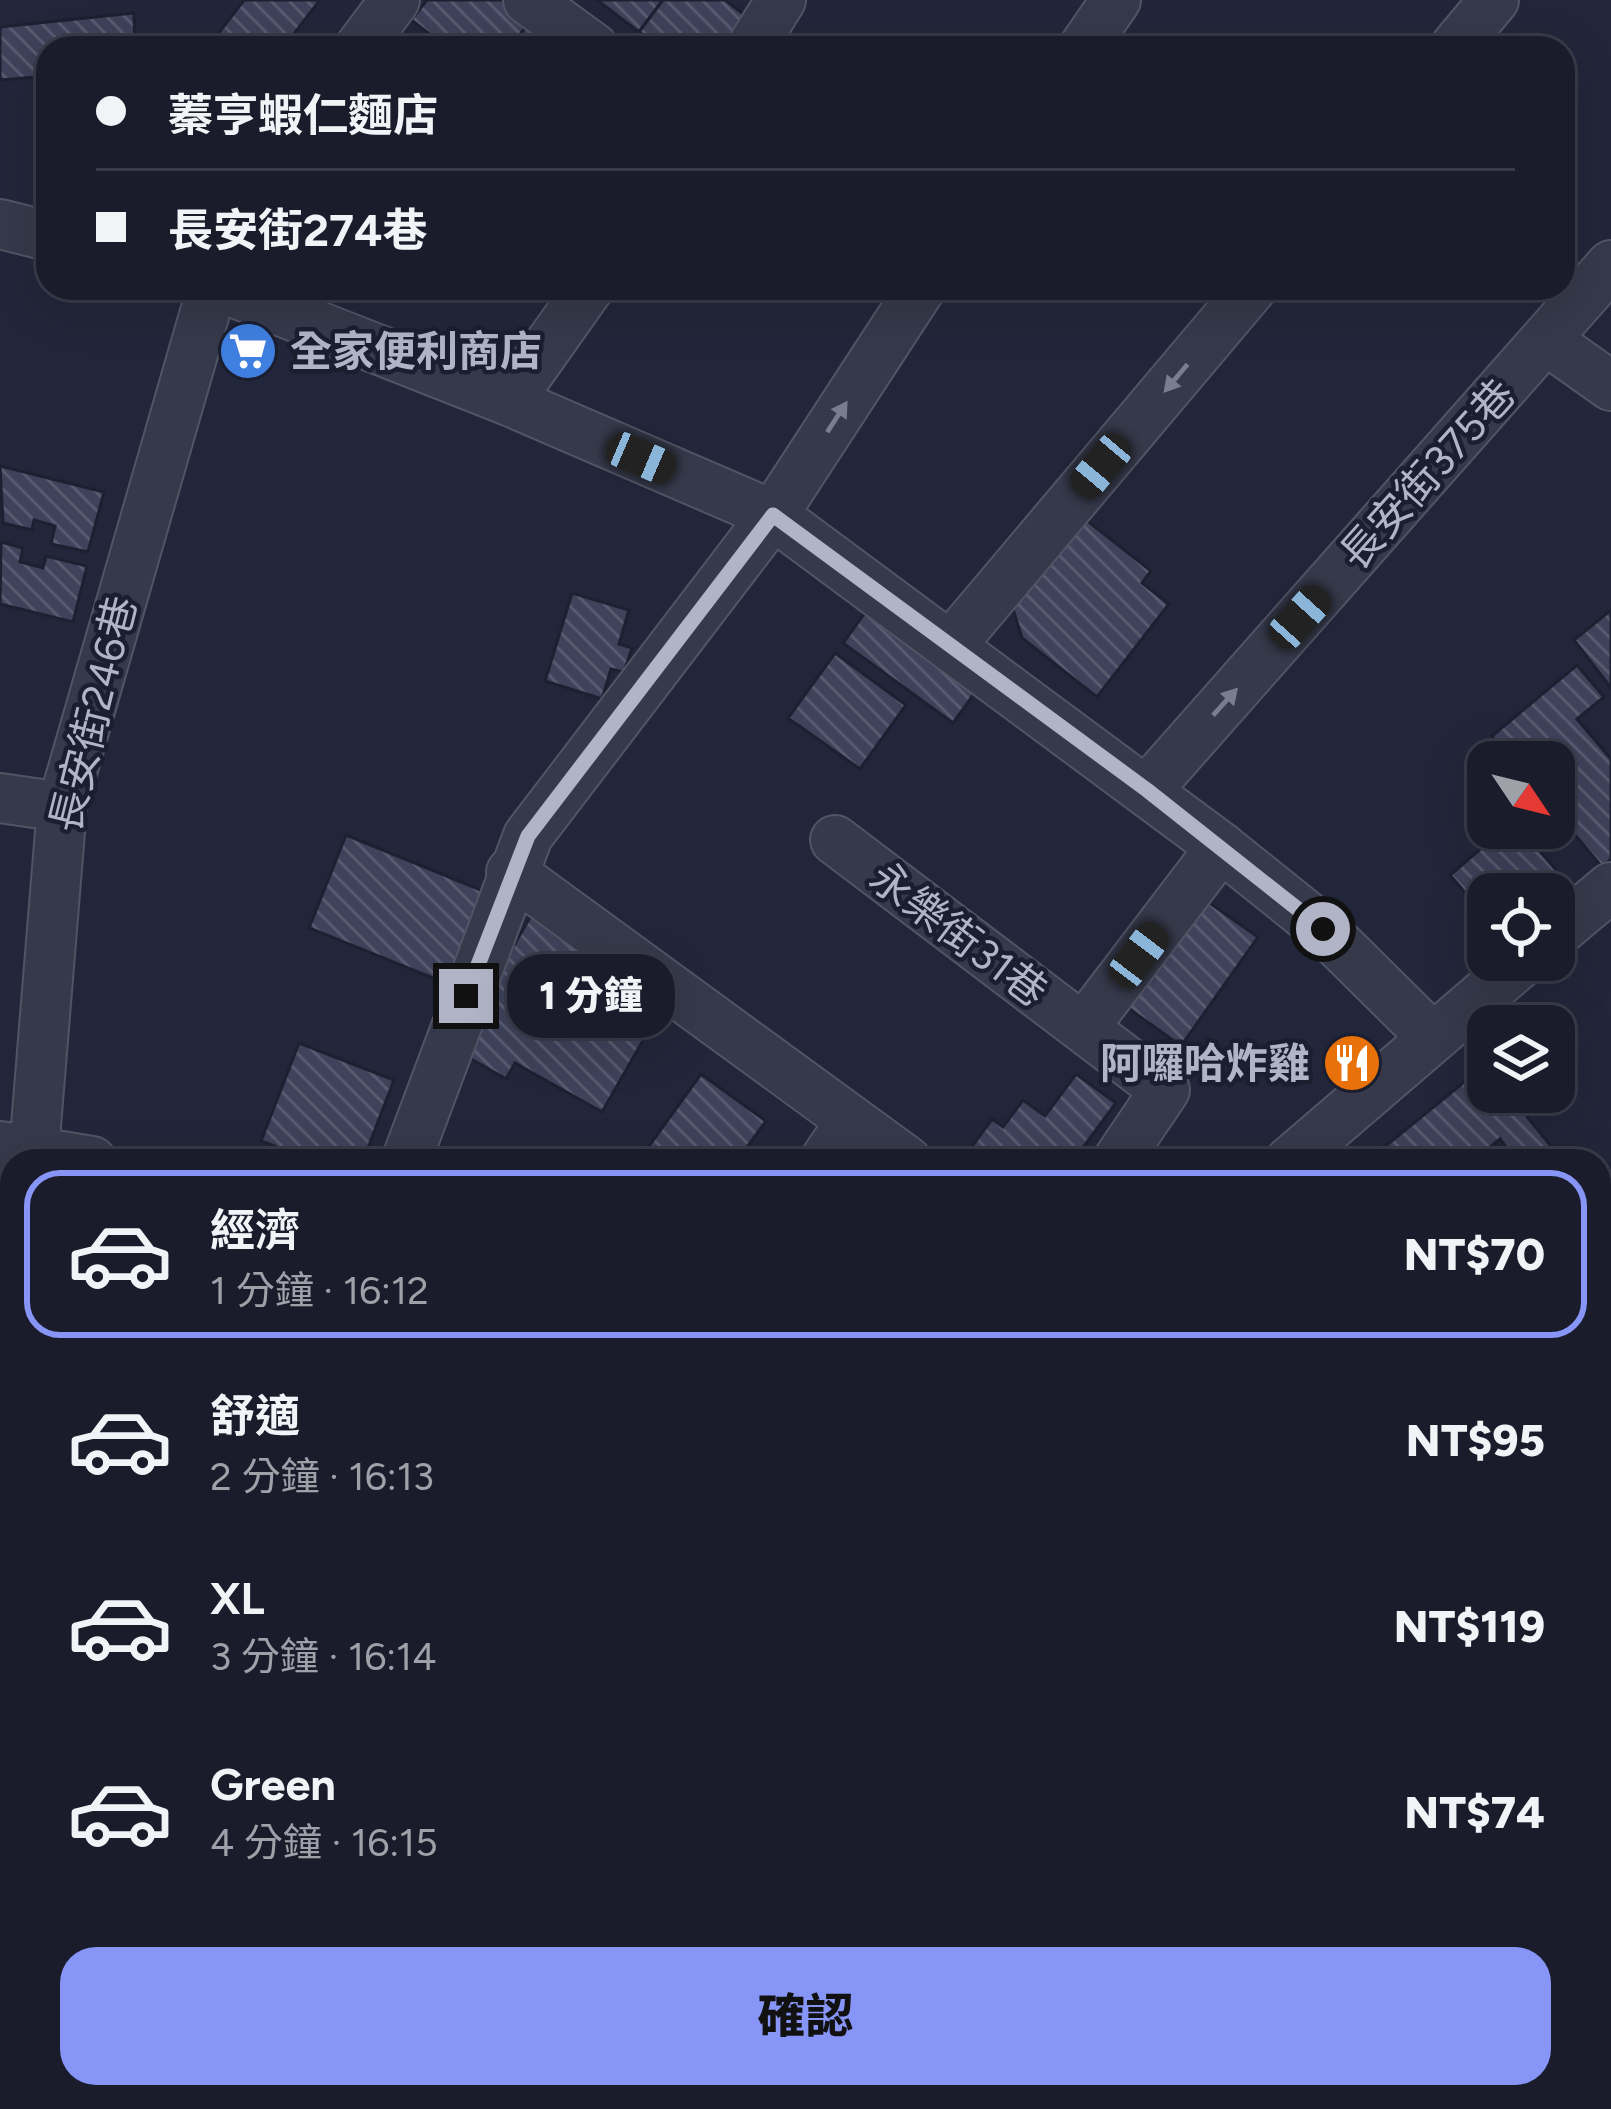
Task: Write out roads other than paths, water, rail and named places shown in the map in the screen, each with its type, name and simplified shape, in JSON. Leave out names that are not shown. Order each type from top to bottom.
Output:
[{"type":"street","points":[[368,36],[395,0]]},
{"type":"street","points":[[528,0],[578,36]]},
{"type":"street","points":[[758,36],[781,0]]},
{"type":"street","points":[[1092,36],[1116,0]]},
{"type":"street","points":[[1464,36],[1494,0]]},
{"type":"street","points":[[0,224],[36,233]]},
{"type":"street","name":"長安街375巷","points":[[1147,790],[1611,265]]},
{"type":"street","name":"長安街246巷","points":[[17,1148],[21,1040],[62,808],[209,300]]},
{"type":"street","points":[[252,300],[509,401],[773,515],[1222,847],[1323,929],[1432,1037]]},
{"type":"street","points":[[509,401],[581,300]]},
{"type":"street","points":[[410,1149],[528,836],[773,515],[913,300]]},
{"type":"street","points":[[951,645],[1242,300]]},
{"type":"street","points":[[1546,340],[1611,386]]},
{"type":"street","points":[[0,798],[62,808]]},
{"type":"street","name":"永樂街31巷","points":[[835,839],[1165,1090],[1125,1149]]},
{"type":"street","points":[[1084,1028],[1222,847]]},
{"type":"street","points":[[511,872],[891,1149]]},
{"type":"street","points":[[1575,917],[1611,887]]},
{"type":"street","points":[[1304,1149],[1499,981]]},
{"type":"street","points":[[832,1149],[851,1120]]},
{"type":"place","name":"全家便利商店","points":[[248,351]]},
{"type":"place","name":"阿囉哈炸雞","points":[[1352,1063]]}]
